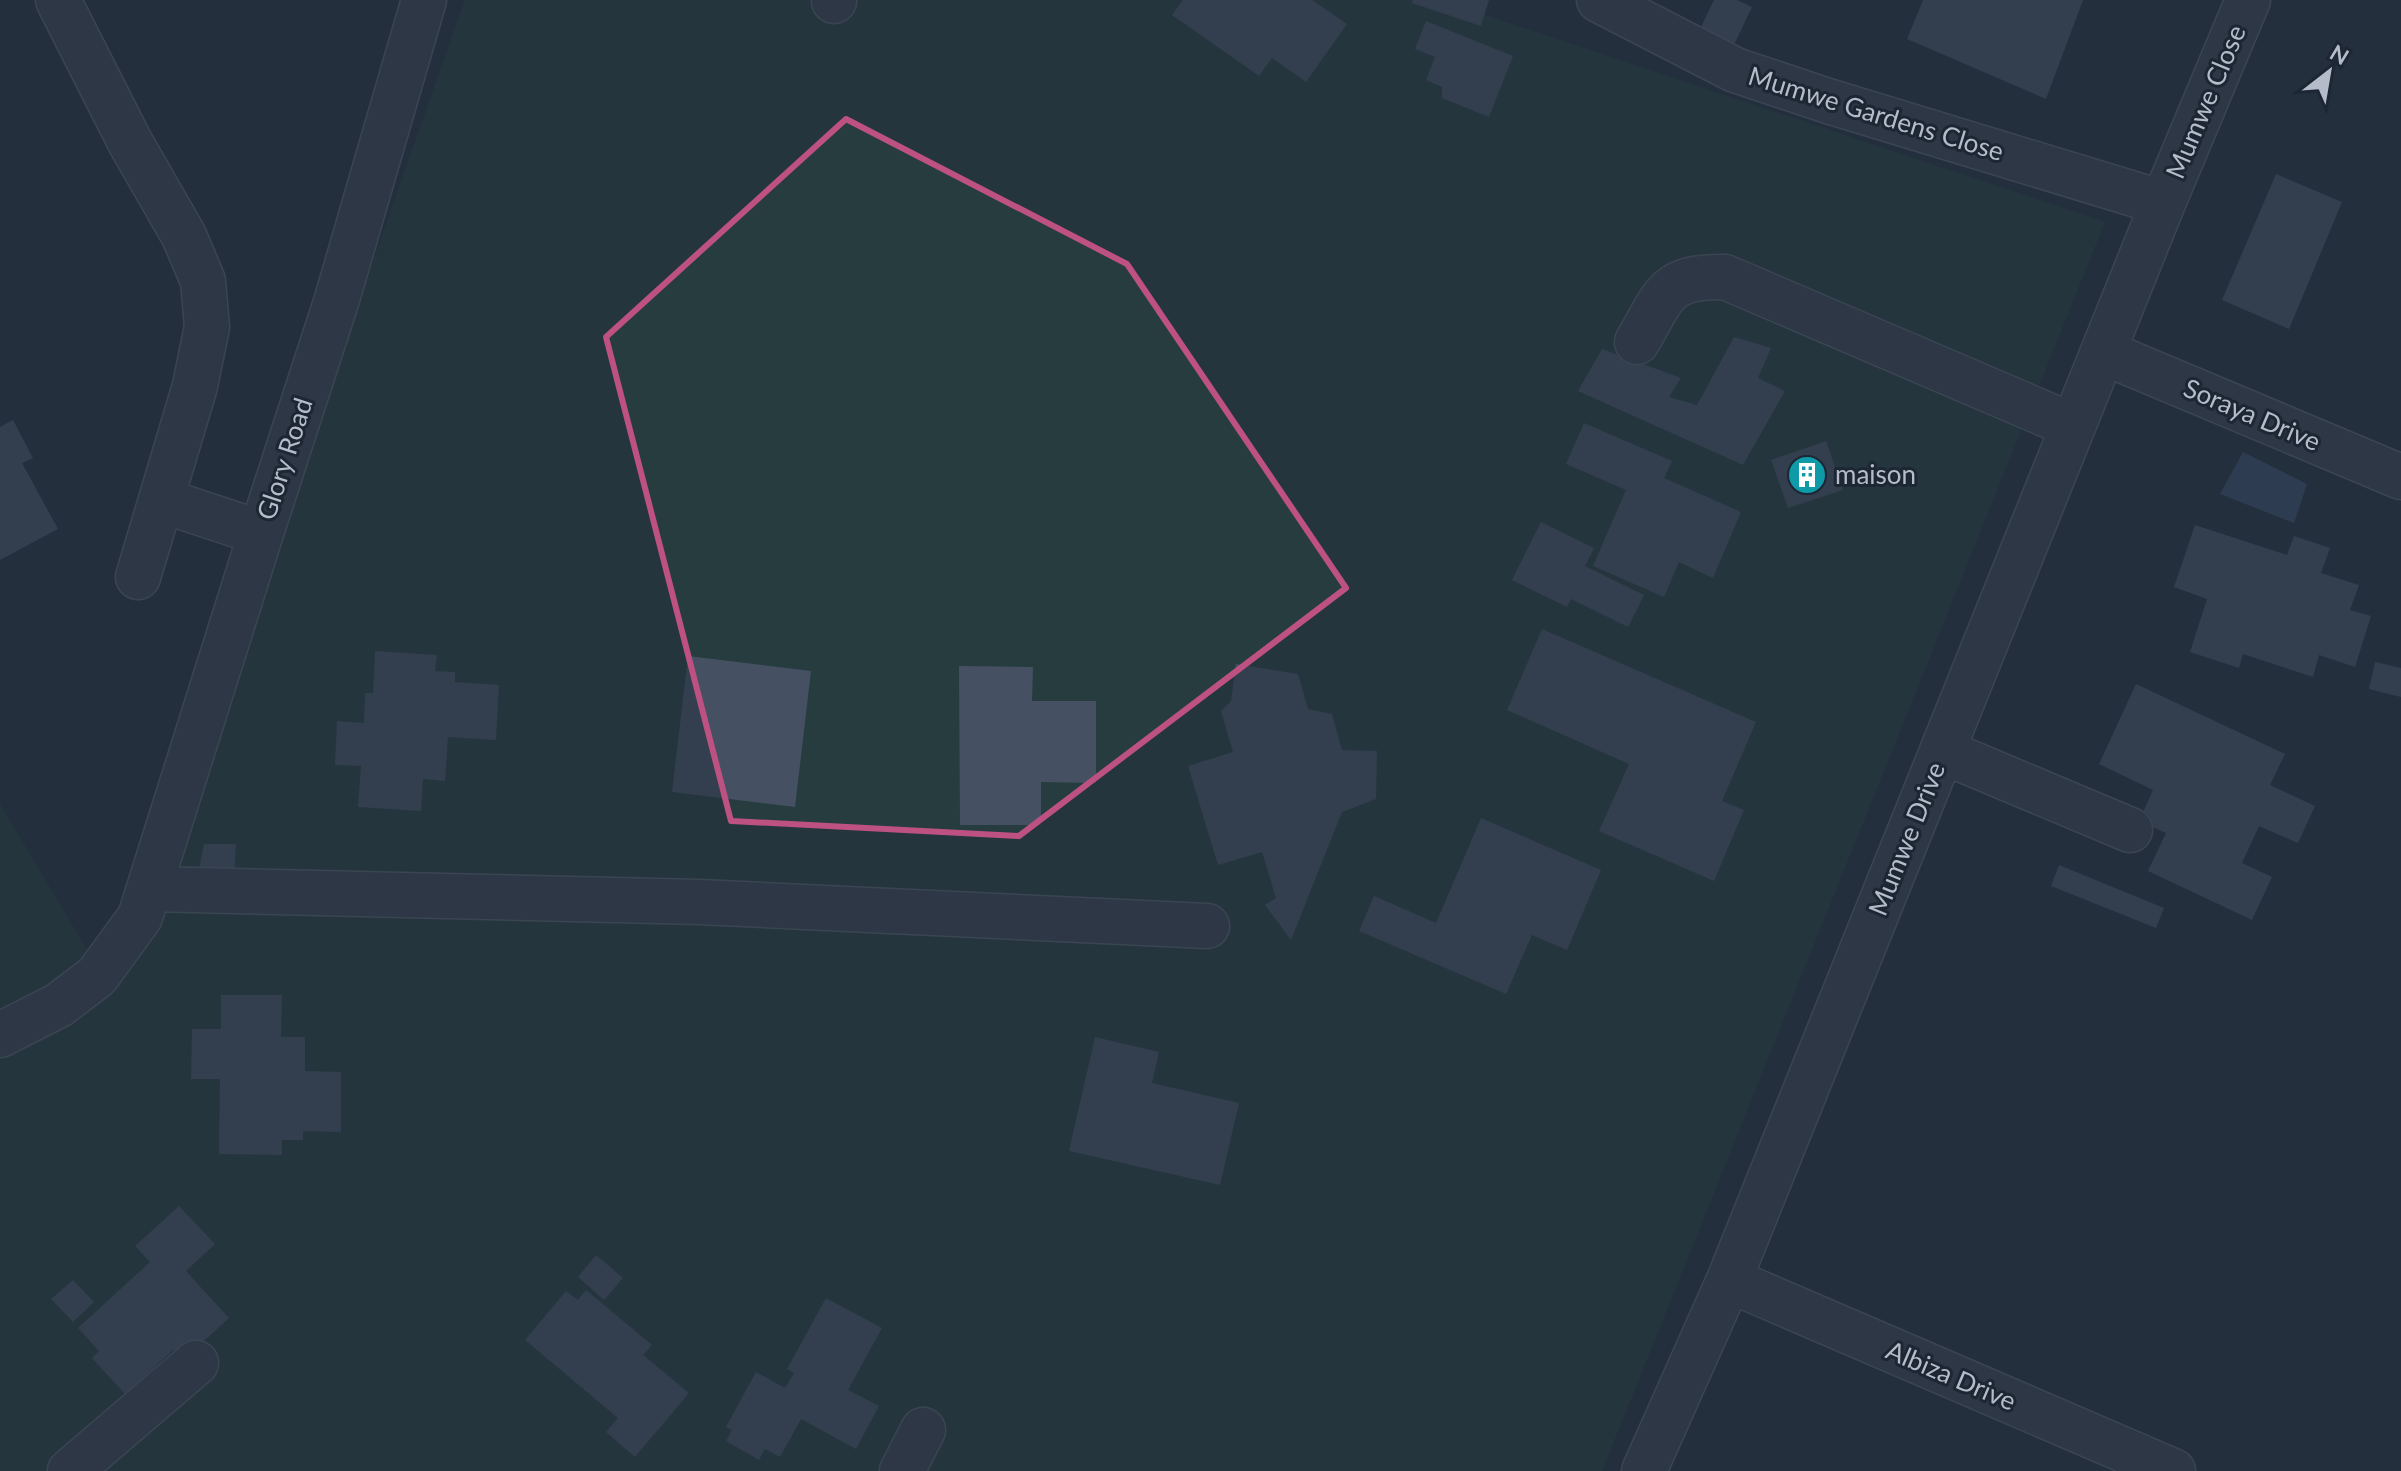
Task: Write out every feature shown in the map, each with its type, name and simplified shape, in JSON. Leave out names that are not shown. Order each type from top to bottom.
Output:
[{"type":"street","points":[[58,0],[130,142],[184,236],[203,281],[207,327],[195,386],[138,577]]},
{"type":"street","name":"Glory Road","points":[[0,1035],[59,1005],[97,976],[145,903],[337,299],[424,0]]},
{"type":"street","name":"Mumwe Gardens Close","points":[[1599,0],[1735,70],[2163,203]]},
{"type":"street","name":"Mumwe Close","points":[[2163,203],[2248,0]]},
{"type":"street","name":"Mumwe Drive","points":[[1644,1471],[1729,1280],[2163,203]]},
{"type":"street","points":[[1637,342],[1668,291],[1676,284],[1690,278],[1725,277],[2073,426]]},
{"type":"street","name":"Soraya Drive","points":[[2103,352],[2401,477]]},
{"type":"street","points":[[161,500],[261,533]]},
{"type":"street","points":[[1942,751],[2130,830]]},
{"type":"street","points":[[145,903],[700,902],[1207,926]]},
{"type":"street","name":"Albiza Drive","points":[[1729,1280],[2173,1471]]},
{"type":"street","points":[[70,1471],[196,1363]]},
{"type":"street","points":[[902,1471],[923,1430]]},
{"type":"highlighted area","points":[[846,119],[1127,264],[1346,588],[1019,836],[731,821],[606,337]]},
{"type":"green space","points":[[465,0],[1440,0],[2105,222],[1602,1471],[0,1471],[0,804],[114,995]]},
{"type":"water","points":[[2243,452],[2307,484],[2294,523],[2220,494]]},
{"type":"building","points":[[1183,0],[1312,0],[1347,24],[1306,82],[1272,58],[1259,76],[1172,15]]},
{"type":"building","points":[[1413,0],[1489,0],[1481,26],[1412,3]]},
{"type":"building","points":[[1714,0],[1737,0],[1752,7],[1732,49],[1698,33]]},
{"type":"building","points":[[1923,0],[2083,0],[2046,99],[1907,39]]},
{"type":"building","points":[[1426,21],[1513,56],[1489,117],[1442,98],[1442,87],[1426,80],[1435,57],[1415,49]]},
{"type":"building","points":[[2276,174],[2342,202],[2289,329],[2222,300]]},
{"type":"building","points":[[1734,337],[1771,348],[1758,378],[1785,391],[1743,465],[1578,391],[1602,349],[1681,378],[1669,397],[1697,405]]},
{"type":"building","points":[[13,420],[33,458],[22,463],[58,529],[0,560],[0,427]]},
{"type":"building","points":[[1584,423],[1672,461],[1664,478],[1741,512],[1713,578],[1679,562],[1664,597],[1593,566],[1626,490],[1566,464]]},
{"type":"building","name":"maison","points":[[1826,441],[1843,490],[1788,508],[1771,460]]},
{"type":"building","points":[[1541,522],[1594,548],[1585,566],[1644,595],[1628,627],[1571,599],[1567,607],[1512,580]]},
{"type":"building","points":[[2195,525],[2287,555],[2294,536],[2330,548],[2321,573],[2359,585],[2350,610],[2371,616],[2355,667],[2319,655],[2313,677],[2243,654],[2239,668],[2190,652],[2207,599],[2174,587]]},
{"type":"building","points":[[1542,629],[1756,722],[1722,801],[1744,810],[1714,881],[1599,831],[1629,764],[1507,710]]},
{"type":"building","points":[[375,651],[437,655],[435,671],[455,672],[455,682],[499,685],[496,740],[448,737],[445,781],[423,779],[421,811],[358,807],[361,766],[335,765],[337,721],[364,723],[365,693],[373,693]]},
{"type":"building","points":[[688,656],[811,671],[795,807],[672,792]]},
{"type":"building","points":[[2375,662],[2401,668],[2401,697],[2369,689]]},
{"type":"building","points":[[1236,664],[1298,674],[1308,709],[1332,714],[1342,750],[1377,751],[1376,799],[1342,812],[1291,940],[1265,905],[1276,898],[1262,852],[1218,865],[1188,766],[1233,752],[1221,711],[1231,701]]},
{"type":"building","points":[[959,666],[1033,667],[1032,701],[1096,701],[1096,783],[1041,782],[1041,825],[960,825]]},
{"type":"building","points":[[2136,684],[2285,754],[2270,785],[2315,806],[2298,843],[2259,826],[2242,863],[2272,877],[2252,920],[2148,871],[2166,833],[2139,821],[2153,790],[2099,764]]},
{"type":"building","points":[[1481,818],[1601,870],[1567,950],[1532,935],[1506,994],[1359,931],[1374,896],[1436,923]]},
{"type":"building","points":[[204,844],[236,844],[234,877],[198,874]]},
{"type":"building","points":[[2059,865],[2164,908],[2156,928],[2051,886]]},
{"type":"building","points":[[221,995],[282,995],[281,1037],[305,1037],[305,1071],[341,1072],[341,1132],[303,1131],[303,1140],[282,1140],[282,1155],[219,1154],[220,1079],[191,1079],[192,1029],[221,1029]]},
{"type":"building","points":[[1095,1037],[1159,1052],[1152,1083],[1239,1103],[1220,1185],[1069,1151]]},
{"type":"building","points":[[179,1206],[215,1244],[186,1271],[229,1318],[183,1360],[173,1350],[125,1394],[92,1358],[99,1351],[78,1328],[150,1262],[135,1246]]},
{"type":"building","points":[[596,1255],[623,1278],[604,1300],[578,1277]]},
{"type":"building","points":[[73,1280],[94,1302],[73,1322],[51,1299]]},
{"type":"building","points":[[586,1290],[652,1345],[643,1355],[689,1393],[635,1457],[606,1432],[618,1418],[525,1340],[566,1291],[578,1300]]},
{"type":"building","points":[[826,1298],[882,1328],[848,1390],[879,1406],[856,1449],[801,1419],[780,1457],[765,1449],[759,1460],[726,1441],[732,1430],[726,1427],[756,1372],[785,1388],[794,1373],[787,1369]]},
{"type":"place","name":"maison","points":[[1807,475]]}]
